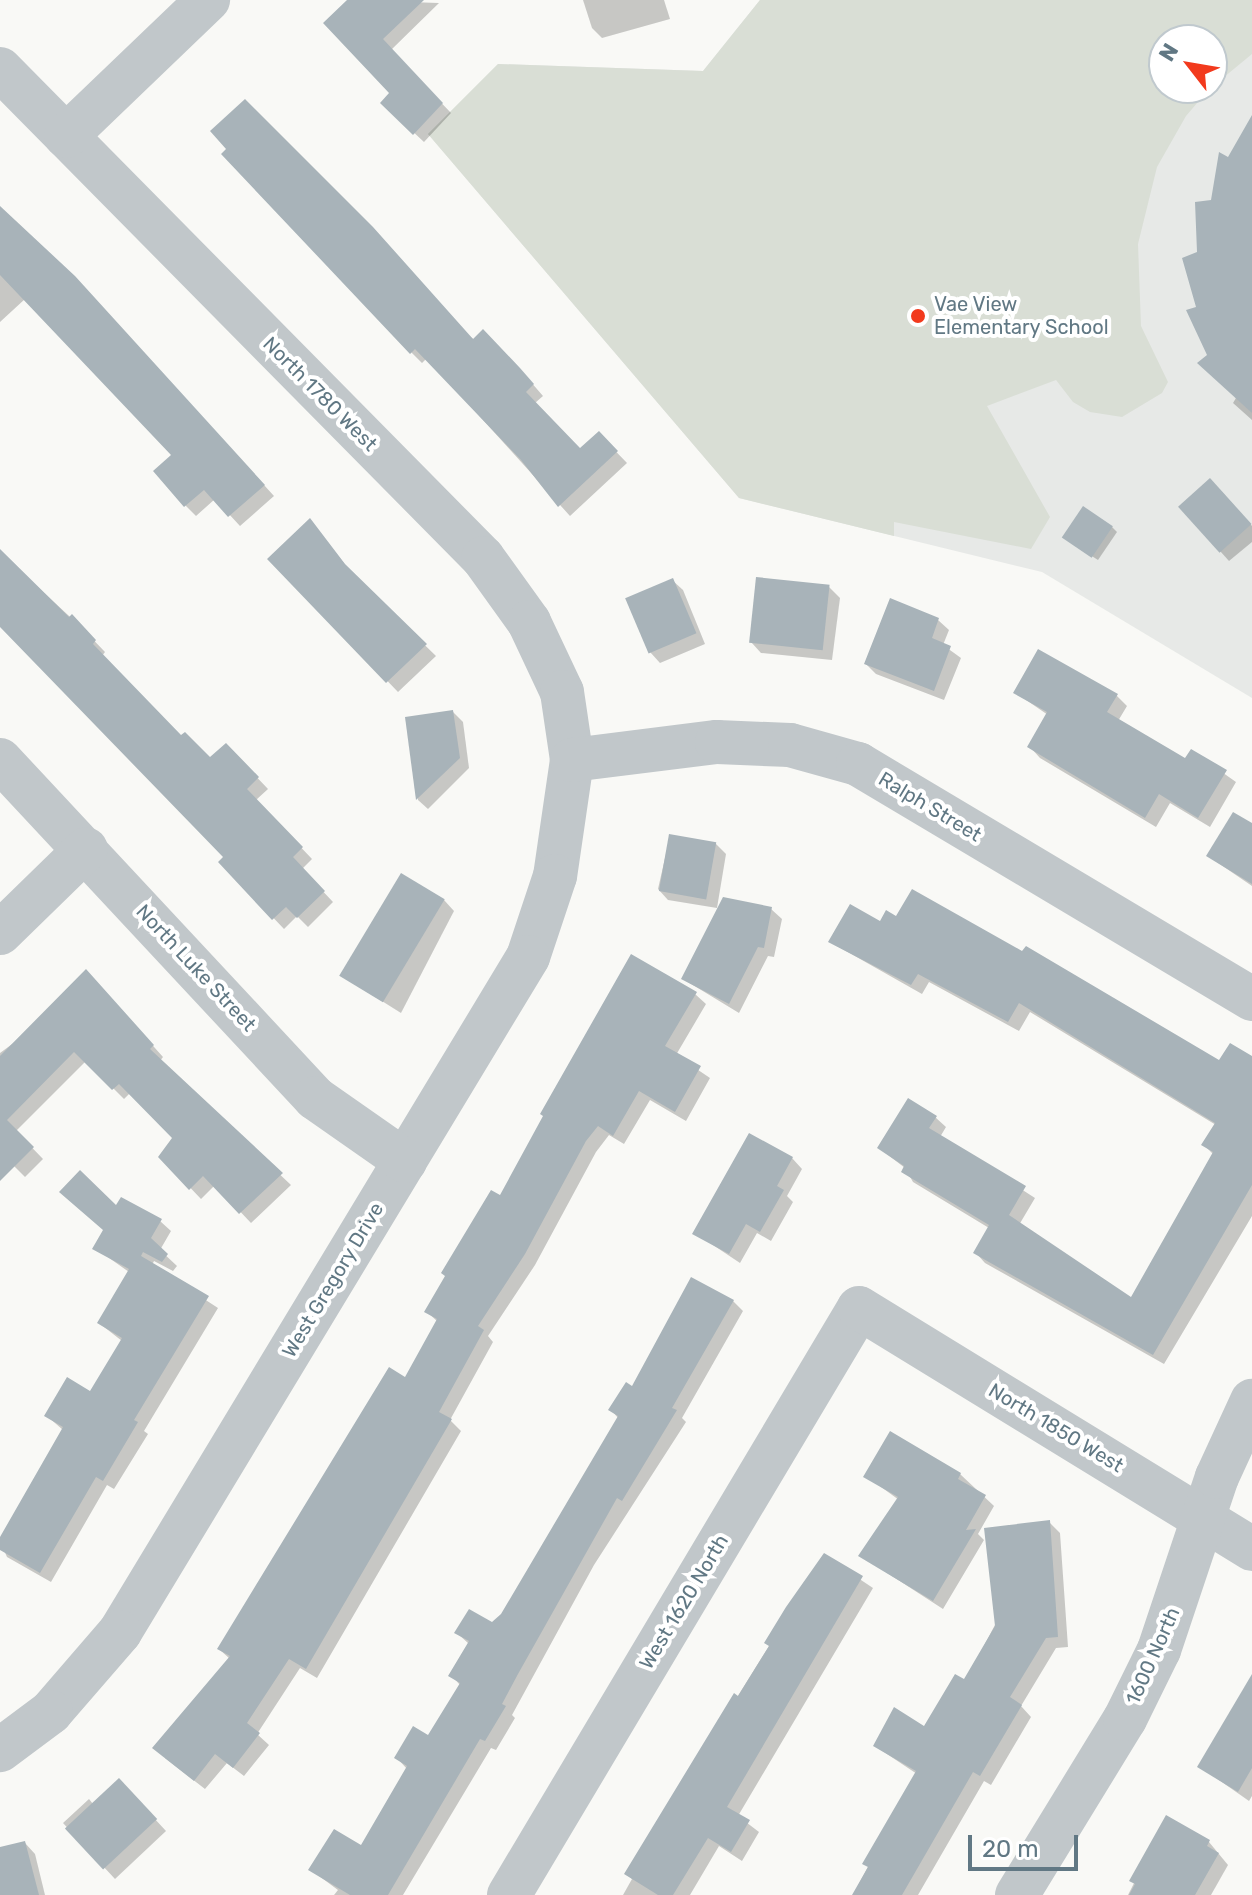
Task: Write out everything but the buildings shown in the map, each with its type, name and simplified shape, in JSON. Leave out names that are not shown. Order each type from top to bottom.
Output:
[{"type":"street","points":[[66,136],[208,0]]},
{"type":"street","name":"North 1780 West","points":[[0,69],[483,558],[529,622],[562,692],[572,760]]},
{"type":"street","name":"Ralph Street","points":[[572,760],[717,742],[790,745],[858,764],[1252,999]]},
{"type":"street","name":"North Luke Street","points":[[0,760],[315,1098],[405,1161]]},
{"type":"street","name":"West Gregory Drive","points":[[0,1750],[51,1712],[120,1632],[528,957],[555,876],[572,760]]},
{"type":"street","points":[[0,933],[86,849]]},
{"type":"street","name":"North 1850 West","points":[[859,1308],[1252,1549]]},
{"type":"street","name":"West 1620 North","points":[[509,1895],[859,1308]]},
{"type":"street","name":"1600 North","points":[[1017,1895],[1125,1719],[1159,1650],[1217,1477],[1252,1401]]},
{"type":"shaded area","name":"Vae View Elementary School","points":[[760,0],[1252,0],[1252,698],[1042,572],[739,498],[428,134],[498,64],[703,71]]},
{"type":"shaded area","name":"Vae View Elementary School","points":[[760,0],[1252,0],[1252,54],[1228,74],[1228,24],[1148,24],[1148,104],[1196,104],[1157,167],[1138,244],[1141,326],[1168,382],[1162,393],[1122,417],[1090,412],[1073,402],[1056,380],[987,406],[1050,517],[1031,549],[894,522],[894,536],[739,498],[428,134],[498,64],[703,71]]},
{"type":"place","name":"Vae View Elementary School","points":[[918,316]]}]
